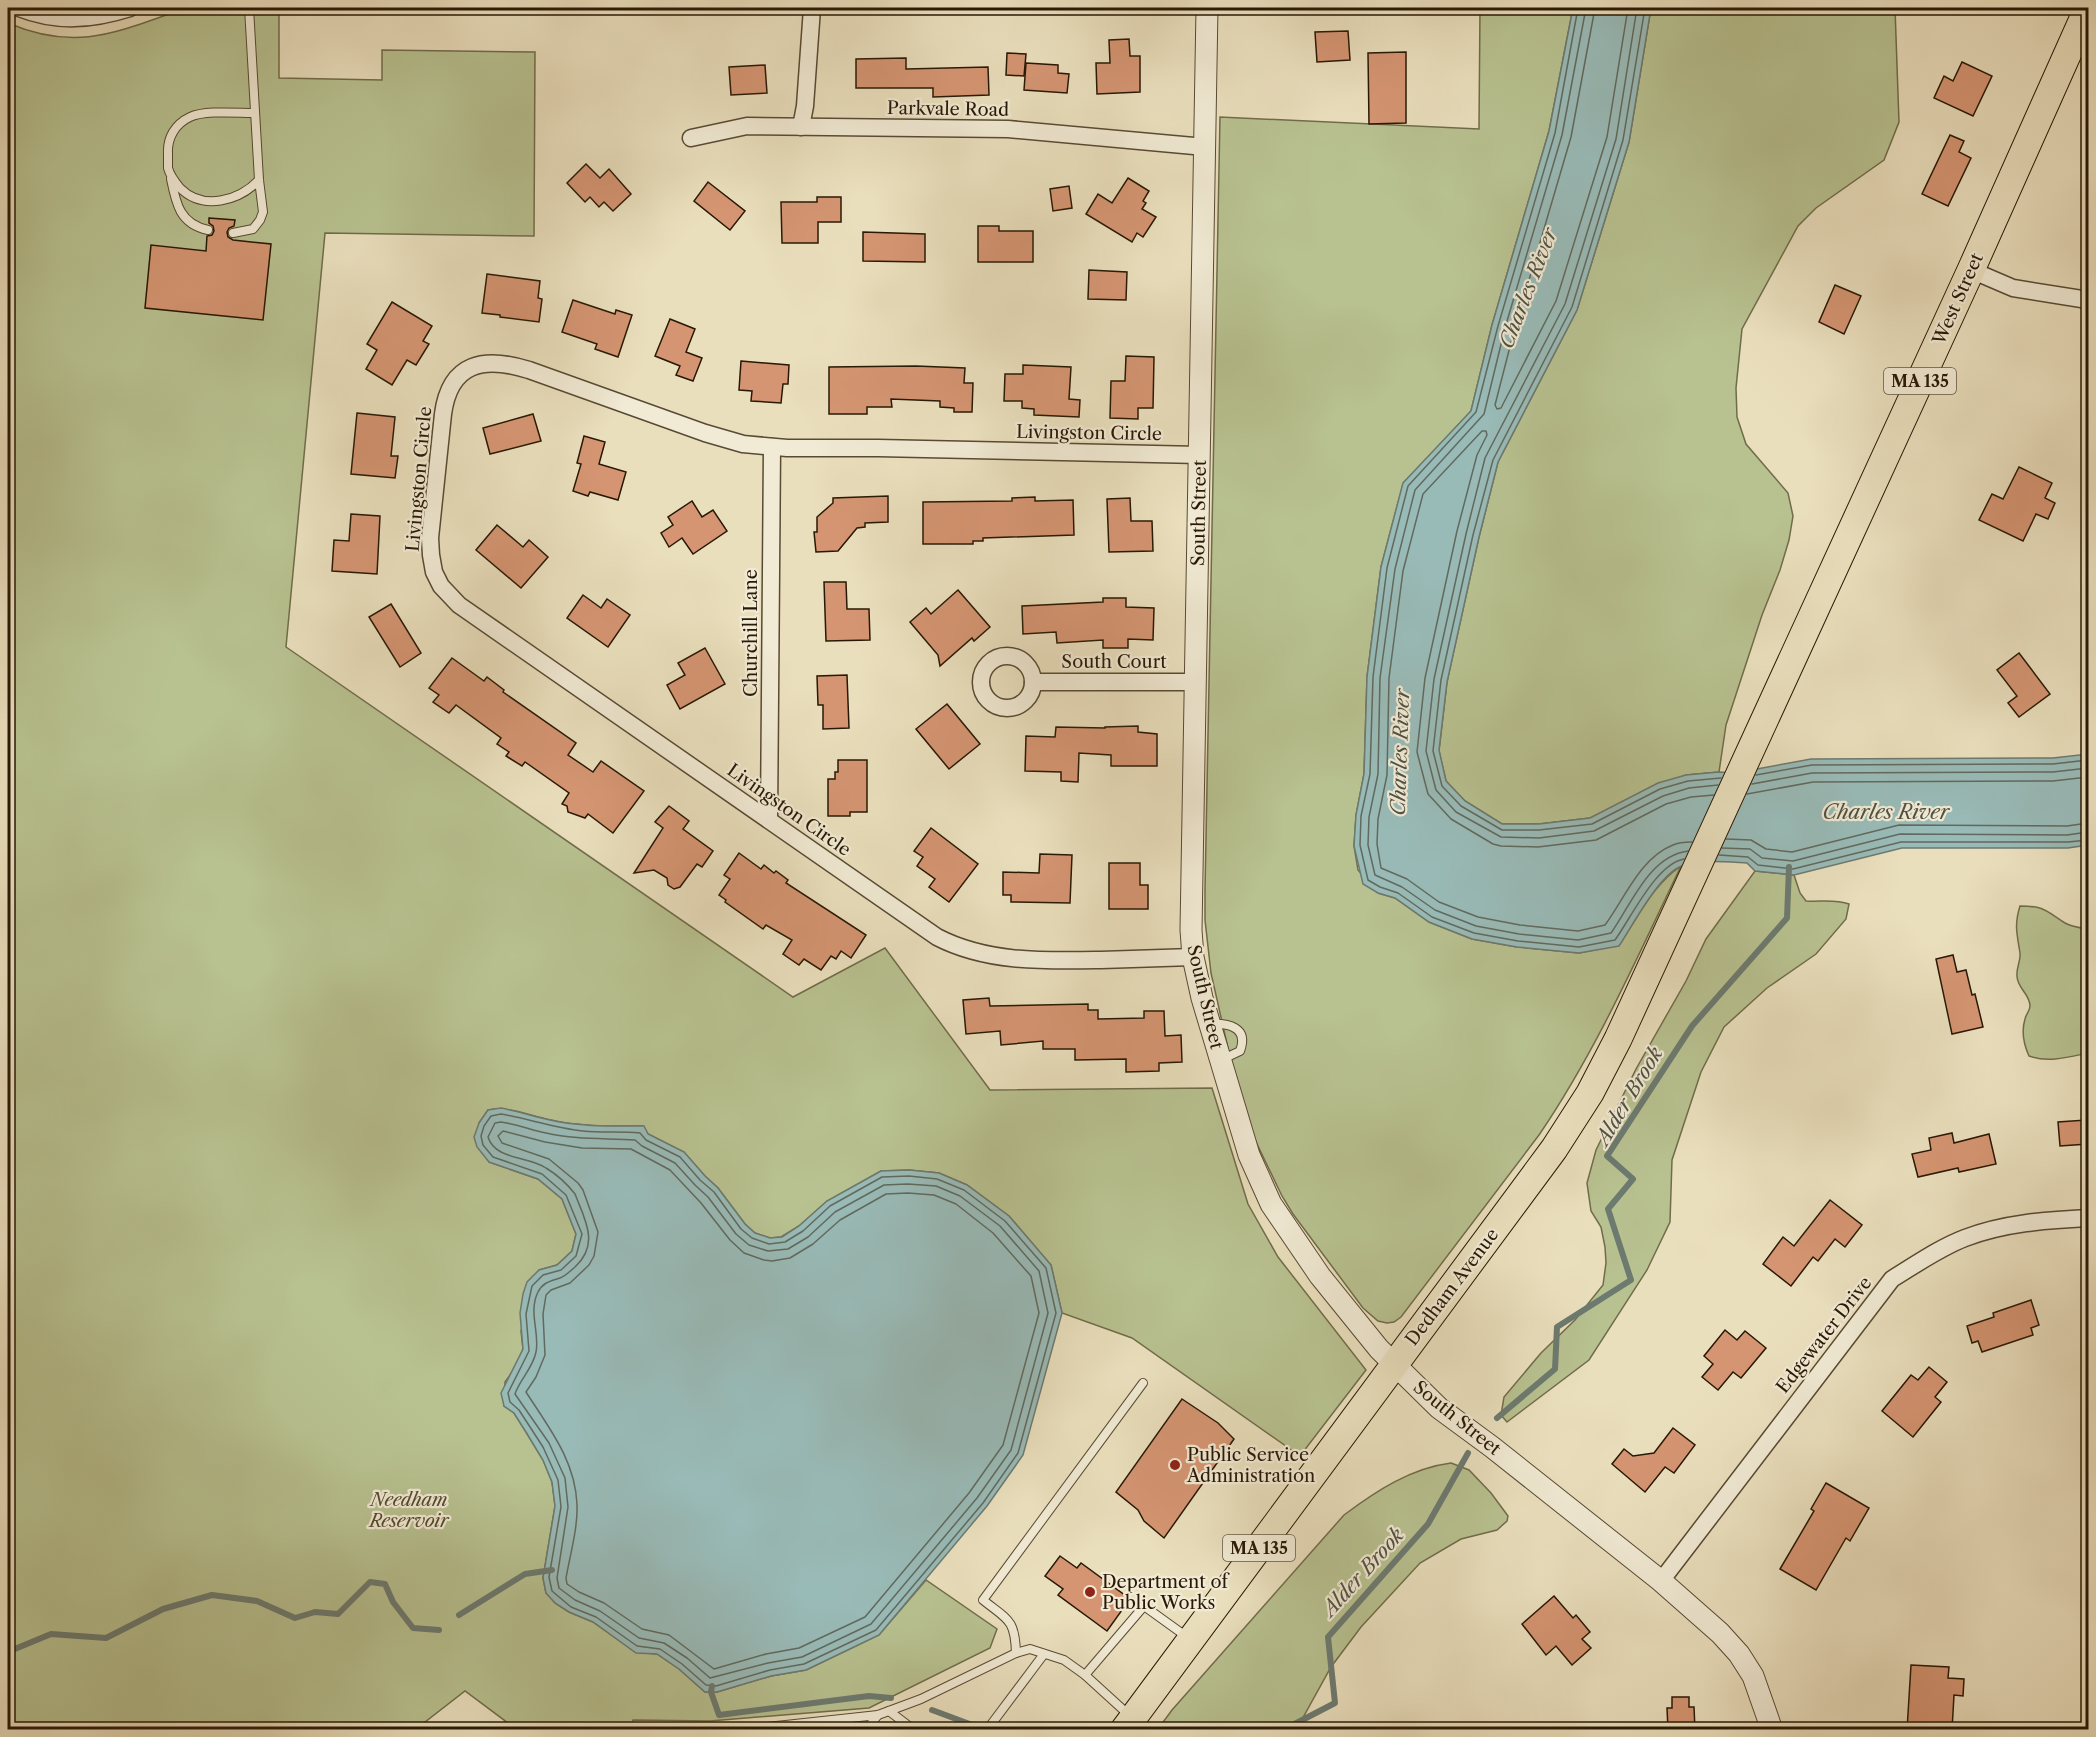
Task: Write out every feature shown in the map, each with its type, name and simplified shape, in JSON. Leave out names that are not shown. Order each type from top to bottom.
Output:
[{"type":"main road","name":"West Street","points":[[1724,811],[2088,8]]},
{"type":"main road","name":"Dedham Avenue","points":[[1128,1724],[1554,1149],[1579,1112],[1609,1058],[1724,811]]},
{"type":"street","points":[[19,8],[44,16],[71,20],[130,8]]},
{"type":"street","points":[[801,127],[805,106],[812,8]]},
{"type":"street","name":"South Street","points":[[1207,8],[1190,916],[1193,957],[1220,1060],[1249,1155],[1271,1204],[1334,1296],[1394,1366],[1439,1408],[1492,1446],[1661,1581],[1714,1627],[1739,1654],[1758,1688],[1772,1730]]},
{"type":"street","name":"Parkvale Road","points":[[691,138],[747,126],[1008,129],[1205,147]]},
{"type":"street","points":[[1971,270],[2013,288],[2088,300]]},
{"type":"street","name":"Livingston Circle","points":[[1193,957],[1042,960],[1005,958],[968,950],[937,937],[459,605],[437,579],[432,563],[430,538],[442,414],[446,395],[460,375],[482,363],[500,362],[516,366],[743,444],[772,447],[1200,455]]},
{"type":"street","name":"Churchill Lane","points":[[769,820],[772,447]]},
{"type":"street","name":"South Court","points":[[1033,682],[1195,682]]},
{"type":"street","name":"Edgewater Drive","points":[[1661,1581],[1892,1279],[1926,1257],[1965,1238],[2020,1223],[2088,1218]]},
{"type":"lane","points":[[233,233],[253,229],[260,220],[263,205],[259,180],[249,8]]},
{"type":"lane","points":[[208,230],[189,223],[176,202],[168,167],[168,140],[173,130],[188,117],[205,114],[255,113]]},
{"type":"lane","points":[[168,167],[171,176],[183,191],[200,200],[220,201],[235,196],[252,187],[259,180]]},
{"type":"lane","points":[[1016,1653],[1016,1636],[1011,1623],[983,1600],[1143,1383]]},
{"type":"lane","points":[[1085,1675],[1144,1606],[1191,1640]]},
{"type":"lane","points":[[738,1730],[878,1715],[921,1699],[1016,1653],[1030,1649],[1064,1660],[1085,1675],[1128,1724]]},
{"type":"lane","points":[[987,1730],[1044,1654]]},
{"type":"lane","points":[[889,1711],[914,1730]]},
{"type":"lane","points":[[866,1730],[878,1715]]},
{"type":"green space","name":"Needham Reservoir","points":[[186,8],[279,8],[279,78],[382,80],[382,50],[535,52],[534,236],[325,233],[286,647],[793,997],[885,948],[990,1090],[1212,1088],[1248,1204],[1278,1257],[1366,1370],[1300,1456],[1132,1338],[1062,1313],[1051,1265],[1009,1216],[967,1185],[939,1173],[909,1170],[881,1171],[827,1201],[799,1226],[781,1237],[770,1238],[755,1233],[745,1224],[718,1188],[684,1152],[648,1134],[643,1126],[574,1124],[512,1110],[488,1110],[479,1123],[489,1162],[538,1179],[562,1199],[576,1234],[572,1251],[557,1265],[539,1270],[521,1331],[523,1349],[515,1368],[505,1382],[504,1406],[514,1413],[526,1432],[543,1460],[552,1482],[555,1506],[543,1578],[546,1593],[555,1603],[593,1622],[636,1652],[657,1654],[679,1669],[705,1692],[717,1692],[771,1676],[806,1670],[879,1635],[926,1580],[997,1629],[990,1648],[869,1708],[710,1721],[633,1720],[630,1729],[516,1729],[465,1691],[416,1729],[8,1729],[8,23],[56,37],[77,38],[119,31]]},
{"type":"green space","points":[[1480,8],[1573,8],[1549,131],[1492,325],[1471,411],[1403,484],[1381,567],[1367,677],[1364,774],[1356,815],[1354,846],[1358,870],[1378,893],[1395,898],[1429,922],[1472,939],[1517,947],[1579,953],[1619,945],[1654,892],[1671,873],[1681,866],[1615,1004],[1560,1103],[1539,1135],[1401,1317],[1394,1322],[1387,1323],[1378,1321],[1363,1308],[1282,1196],[1243,1115],[1211,973],[1205,920],[1205,890],[1220,117],[1479,129]]},
{"type":"green space","points":[[1651,8],[1895,8],[1899,122],[1884,160],[1816,208],[1798,226],[1742,329],[1736,388],[1737,417],[1746,444],[1788,493],[1793,516],[1780,570],[1762,615],[1726,725],[1719,772],[1686,775],[1590,818],[1539,824],[1502,824],[1465,801],[1446,781],[1439,751],[1447,682],[1498,462],[1577,310],[1629,142]]},
{"type":"green space","points":[[1755,871],[1794,875],[1800,893],[1806,901],[1833,901],[1849,904],[1846,919],[1816,954],[1767,988],[1724,1027],[1701,1072],[1672,1160],[1670,1222],[1647,1270],[1589,1360],[1507,1422],[1501,1415],[1504,1397],[1541,1353],[1575,1320],[1603,1285],[1606,1263],[1605,1247],[1601,1227],[1591,1211],[1587,1183],[1596,1150],[1636,1069],[1686,981],[1706,939]]},
{"type":"green space","points":[[2020,906],[2040,908],[2068,924],[2088,929],[2088,1053],[2051,1059],[2029,1056],[2023,1034],[2025,1019],[2030,1008],[2028,998],[2017,976],[2020,956],[2017,924]]},
{"type":"green space","points":[[1451,1463],[1469,1470],[1491,1493],[1508,1516],[1507,1521],[1497,1530],[1461,1539],[1420,1563],[1361,1627],[1331,1667],[1300,1723],[1288,1730],[1158,1729],[1172,1710],[1344,1515],[1369,1497],[1408,1475]]},
{"type":"water","name":"Charles River","points":[[1573,8],[1651,8],[1629,142],[1577,310],[1498,462],[1447,682],[1439,750],[1446,781],[1465,801],[1502,824],[1539,824],[1590,818],[1658,783],[1686,775],[1735,773],[1811,759],[2053,758],[2088,754],[2088,845],[2068,848],[1902,848],[1794,875],[1755,871],[1747,863],[1697,862],[1682,866],[1665,879],[1647,901],[1619,946],[1579,953],[1517,947],[1472,939],[1429,922],[1395,898],[1378,893],[1363,884],[1354,846],[1356,815],[1364,774],[1367,677],[1381,567],[1403,483],[1471,411],[1492,325],[1549,131]]},
{"type":"water","points":[[501,1108],[573,1124],[644,1126],[648,1134],[684,1152],[718,1188],[745,1224],[755,1233],[770,1238],[782,1237],[799,1226],[827,1201],[881,1171],[909,1170],[939,1173],[967,1185],[1009,1216],[1051,1265],[1062,1313],[1023,1455],[987,1506],[879,1635],[806,1670],[771,1676],[717,1692],[705,1692],[679,1669],[657,1654],[636,1653],[593,1622],[555,1603],[546,1593],[543,1578],[555,1506],[552,1482],[543,1460],[514,1413],[504,1406],[501,1393],[523,1349],[520,1313],[527,1282],[539,1270],[557,1265],[572,1251],[576,1234],[562,1199],[538,1179],[489,1162],[477,1147],[474,1137],[479,1123],[488,1110]]},
{"type":"building","points":[[1348,31],[1350,60],[1317,62],[1315,32]]},
{"type":"building","points":[[1129,39],[1130,56],[1140,56],[1140,92],[1097,94],[1096,63],[1110,63],[1109,40]]},
{"type":"building","points":[[1406,52],[1406,123],[1369,124],[1368,53]]},
{"type":"building","points":[[1007,53],[1026,54],[1024,76],[1006,75]]},
{"type":"building","points":[[906,58],[906,69],[988,67],[989,95],[933,97],[933,88],[856,88],[856,59]]},
{"type":"building","points":[[1962,62],[1992,76],[1973,116],[1934,98],[1944,76],[1953,81]]},
{"type":"building","points":[[1026,63],[1058,65],[1058,73],[1069,74],[1067,93],[1024,90]]},
{"type":"building","points":[[765,65],[767,93],[731,95],[729,67]]},
{"type":"building","points":[[1950,135],[1964,141],[1959,152],[1971,158],[1948,206],[1922,194]]},
{"type":"building","points":[[586,164],[600,178],[609,169],[631,194],[613,211],[604,202],[599,207],[590,197],[585,202],[567,183]]},
{"type":"building","points":[[1128,178],[1149,191],[1143,201],[1146,203],[1142,209],[1156,217],[1143,237],[1137,233],[1132,242],[1086,214],[1098,194],[1112,203]]},
{"type":"building","points":[[708,182],[745,211],[730,230],[694,201]]},
{"type":"building","points":[[1069,186],[1072,208],[1053,211],[1050,189]]},
{"type":"building","points":[[817,197],[841,197],[841,222],[818,222],[818,243],[782,243],[781,202],[817,202]]},
{"type":"building","points":[[209,218],[235,220],[234,226],[227,232],[228,237],[233,240],[271,244],[263,320],[145,308],[151,245],[206,251],[207,236],[212,235],[214,231]]},
{"type":"building","points":[[978,226],[999,226],[999,231],[1033,231],[1033,262],[978,262]]},
{"type":"building","points":[[863,232],[925,234],[925,262],[863,261]]},
{"type":"building","points":[[1089,270],[1127,272],[1126,300],[1088,299]]},
{"type":"building","points":[[487,274],[540,281],[538,298],[542,299],[539,322],[482,313]]},
{"type":"building","points":[[1835,285],[1861,296],[1844,334],[1819,322]]},
{"type":"building","points":[[573,300],[615,314],[616,310],[632,315],[618,357],[595,349],[597,344],[562,332]]},
{"type":"building","points":[[392,302],[432,326],[423,341],[429,344],[416,365],[407,360],[392,385],[366,369],[377,350],[367,344]]},
{"type":"building","points":[[670,319],[695,329],[686,352],[702,358],[693,381],[676,375],[680,366],[655,356]]},
{"type":"building","points":[[1126,356],[1154,357],[1153,408],[1138,408],[1138,419],[1110,418],[1111,381],[1125,381]]},
{"type":"building","points":[[741,361],[789,365],[788,384],[783,384],[781,403],[751,401],[752,391],[739,390]]},
{"type":"building","points":[[1023,365],[1071,367],[1069,399],[1080,400],[1079,417],[1034,415],[1034,409],[1022,408],[1022,401],[1004,401],[1005,374],[1023,374]]},
{"type":"building","points":[[829,367],[965,368],[964,383],[973,383],[972,412],[954,412],[954,408],[940,407],[940,401],[891,399],[892,407],[867,407],[867,414],[829,414]]},
{"type":"building","points":[[357,413],[395,417],[391,456],[398,456],[395,478],[351,474]]},
{"type":"building","points":[[533,414],[541,441],[490,454],[483,428]]},
{"type":"building","points":[[584,436],[605,442],[599,464],[626,472],[618,500],[590,492],[588,496],[573,491],[581,464],[577,463]]},
{"type":"building","points":[[2019,467],[2052,483],[2045,498],[2055,503],[2048,519],[2036,514],[2023,541],[1979,520],[1992,494],[2003,499]]},
{"type":"building","points":[[888,496],[888,522],[865,523],[865,527],[857,528],[838,551],[816,552],[814,532],[817,532],[817,517],[833,503],[833,498]]},
{"type":"building","points":[[1035,497],[1035,501],[1073,500],[1074,535],[983,538],[983,541],[973,541],[973,544],[923,544],[923,502],[1012,501],[1012,498]]},
{"type":"building","points":[[1130,498],[1131,521],[1152,521],[1153,551],[1109,552],[1107,499]]},
{"type":"building","points":[[692,501],[702,517],[713,510],[727,531],[693,554],[682,538],[669,547],[661,533],[673,525],[668,517]]},
{"type":"building","points":[[351,514],[380,516],[377,574],[332,571],[334,540],[349,541]]},
{"type":"building","points":[[497,525],[523,547],[529,540],[548,557],[521,588],[476,550]]},
{"type":"building","points":[[824,582],[846,582],[847,609],[869,609],[870,640],[826,641]]},
{"type":"building","points":[[958,590],[990,627],[974,641],[972,638],[940,666],[938,655],[910,622],[926,608],[931,614]]},
{"type":"building","points":[[583,595],[601,608],[607,599],[630,615],[608,647],[567,618]]},
{"type":"building","points":[[1103,598],[1126,598],[1126,607],[1154,608],[1153,640],[1128,639],[1128,648],[1103,648],[1103,640],[1057,643],[1056,632],[1023,634],[1022,606],[1103,602]]},
{"type":"building","points":[[391,604],[421,653],[400,667],[369,617]]},
{"type":"building","points":[[705,648],[725,684],[680,709],[667,685],[685,675],[678,663]]},
{"type":"building","points":[[2019,653],[2050,694],[2019,717],[2008,703],[2017,696],[1997,670]]},
{"type":"building","points":[[452,658],[484,681],[487,677],[504,690],[503,692],[576,743],[568,755],[593,772],[601,761],[644,791],[613,833],[588,814],[585,818],[568,812],[567,806],[562,804],[569,793],[525,762],[522,766],[506,756],[509,752],[497,744],[501,738],[456,705],[449,713],[433,702],[439,695],[429,688]]},
{"type":"building","points":[[847,675],[849,728],[823,729],[823,705],[818,705],[817,676]]},
{"type":"building","points":[[947,704],[980,744],[949,769],[916,729]]},
{"type":"building","points":[[1138,726],[1138,732],[1157,734],[1157,766],[1111,766],[1111,755],[1079,753],[1078,782],[1061,781],[1061,772],[1025,771],[1026,736],[1055,737],[1056,727]]},
{"type":"building","points":[[838,760],[867,760],[867,812],[850,812],[850,816],[828,816],[828,779],[835,779],[835,772],[838,772]]},
{"type":"building","points":[[669,806],[689,821],[683,829],[713,851],[702,867],[697,864],[680,887],[674,889],[668,885],[667,878],[654,870],[634,873],[663,828],[655,822]]},
{"type":"building","points":[[931,828],[978,864],[949,902],[929,887],[935,879],[917,866],[923,857],[914,851]]},
{"type":"building","points":[[739,853],[761,869],[764,865],[774,873],[776,871],[788,880],[786,883],[866,935],[851,958],[841,951],[836,959],[831,956],[821,970],[804,959],[799,965],[783,954],[792,940],[766,925],[763,929],[725,902],[726,900],[719,895],[730,879],[724,875]]},
{"type":"building","points":[[1040,854],[1072,855],[1070,903],[1011,902],[1011,895],[1003,895],[1003,872],[1039,873]]},
{"type":"building","points":[[1109,863],[1140,863],[1140,885],[1148,885],[1148,909],[1109,909]]},
{"type":"building","points":[[1953,955],[1957,972],[1966,970],[1983,1027],[1952,1034],[1936,959]]},
{"type":"building","points":[[989,998],[990,1006],[1088,1004],[1088,1010],[1098,1010],[1098,1019],[1144,1018],[1144,1011],[1164,1011],[1165,1036],[1181,1035],[1182,1062],[1159,1063],[1159,1071],[1126,1072],[1126,1059],[1075,1060],[1075,1049],[1043,1049],[1043,1041],[1001,1045],[1000,1031],[966,1034],[963,1000]]},
{"type":"building","points":[[2086,1120],[2088,1144],[2060,1146],[2058,1122]]},
{"type":"building","points":[[1952,1133],[1954,1143],[1989,1134],[1996,1164],[1959,1172],[1958,1168],[1918,1177],[1912,1154],[1931,1150],[1929,1138]]},
{"type":"building","points":[[1830,1200],[1862,1225],[1845,1247],[1835,1239],[1818,1261],[1813,1257],[1791,1286],[1763,1264],[1783,1237],[1794,1246]]},
{"type":"building","points":[[2031,1300],[2039,1325],[2031,1328],[2033,1335],[1982,1352],[1978,1341],[1972,1343],[1967,1326],[1994,1317],[1993,1313]]},
{"type":"building","points":[[1725,1330],[1737,1340],[1745,1331],[1766,1348],[1741,1378],[1733,1372],[1718,1390],[1702,1377],[1713,1364],[1704,1356]]},
{"type":"building","points":[[1929,1367],[1947,1382],[1935,1397],[1941,1402],[1913,1437],[1882,1411],[1911,1375],[1918,1380]]},
{"type":"building","name":"Public Service Administration","points":[[1182,1399],[1218,1423],[1234,1439],[1164,1538],[1144,1521],[1138,1510],[1116,1492]]},
{"type":"building","points":[[1673,1428],[1695,1445],[1674,1473],[1665,1467],[1645,1492],[1612,1464],[1624,1449],[1633,1456],[1654,1453]]},
{"type":"building","points":[[1826,1483],[1869,1508],[1850,1541],[1846,1538],[1816,1590],[1780,1569],[1814,1511],[1811,1509]]},
{"type":"building","name":"Department of Public Works","points":[[1060,1556],[1077,1568],[1081,1563],[1130,1599],[1107,1631],[1058,1595],[1063,1589],[1045,1576]]},
{"type":"building","points":[[1554,1596],[1573,1618],[1576,1615],[1590,1632],[1582,1639],[1591,1648],[1572,1665],[1556,1646],[1546,1655],[1522,1624]]},
{"type":"building","points":[[1911,1665],[1949,1667],[1948,1678],[1964,1679],[1963,1696],[1954,1695],[1952,1730],[1907,1730]]},
{"type":"building","points":[[1672,1697],[1689,1697],[1689,1707],[1694,1707],[1695,1730],[1668,1730],[1667,1708],[1672,1708]]},
{"type":"waterway","name":"Alder Brook","points":[[1497,1418],[1555,1369],[1557,1327],[1631,1280],[1608,1209],[1633,1179],[1607,1156],[1692,1026],[1787,918],[1789,867]]},
{"type":"waterway","name":"Alder Brook","points":[[1283,1730],[1335,1703],[1328,1637],[1428,1524],[1468,1453]]},
{"type":"waterway","points":[[459,1615],[525,1574],[552,1570]]},
{"type":"waterway","points":[[8,1649],[10,1651],[51,1634],[106,1638],[163,1609],[212,1595],[257,1601],[295,1618],[315,1612],[338,1614],[370,1582],[385,1584],[393,1602],[413,1628],[439,1630]]},
{"type":"waterway","points":[[712,1686],[711,1692],[719,1715],[869,1696],[891,1698]]},
{"type":"waterway","points":[[932,1710],[975,1726]]},
{"type":"place","name":"Public Service Administration","points":[[1175,1465]]},
{"type":"place","name":"Department of Public Works","points":[[1090,1592]]}]
